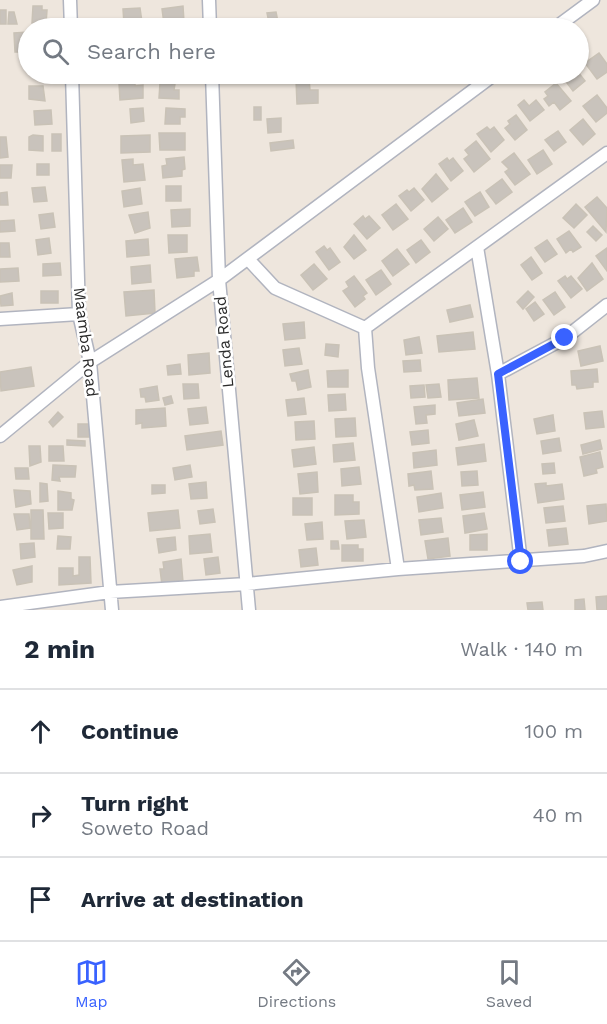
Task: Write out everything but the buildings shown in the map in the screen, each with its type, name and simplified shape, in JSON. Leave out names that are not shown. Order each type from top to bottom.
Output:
[{"type":"street","points":[[70,0],[71,18]]},
{"type":"street","points":[[210,0],[210,18]]},
{"type":"street","points":[[569,18],[593,0]]},
{"type":"street","name":"Maamba Road","points":[[72,84],[79,314],[90,362],[112,610]]},
{"type":"street","name":"Lenda Road","points":[[212,84],[219,280],[249,610]]},
{"type":"street","points":[[0,436],[90,362],[219,280],[482,84]]},
{"type":"street","points":[[365,328],[607,153]]},
{"type":"street","points":[[477,247],[498,374],[521,562]]},
{"type":"street","points":[[248,259],[275,288],[365,328]]},
{"type":"street","points":[[498,374],[565,338],[607,304]]},
{"type":"street","points":[[0,319],[79,314]]},
{"type":"street","points":[[365,328],[368,368],[398,569]]},
{"type":"street","points":[[0,607],[110,592],[247,584],[398,569],[521,562],[607,551]]},
{"type":"route","points":[[521,562],[498,374],[565,338]]}]
